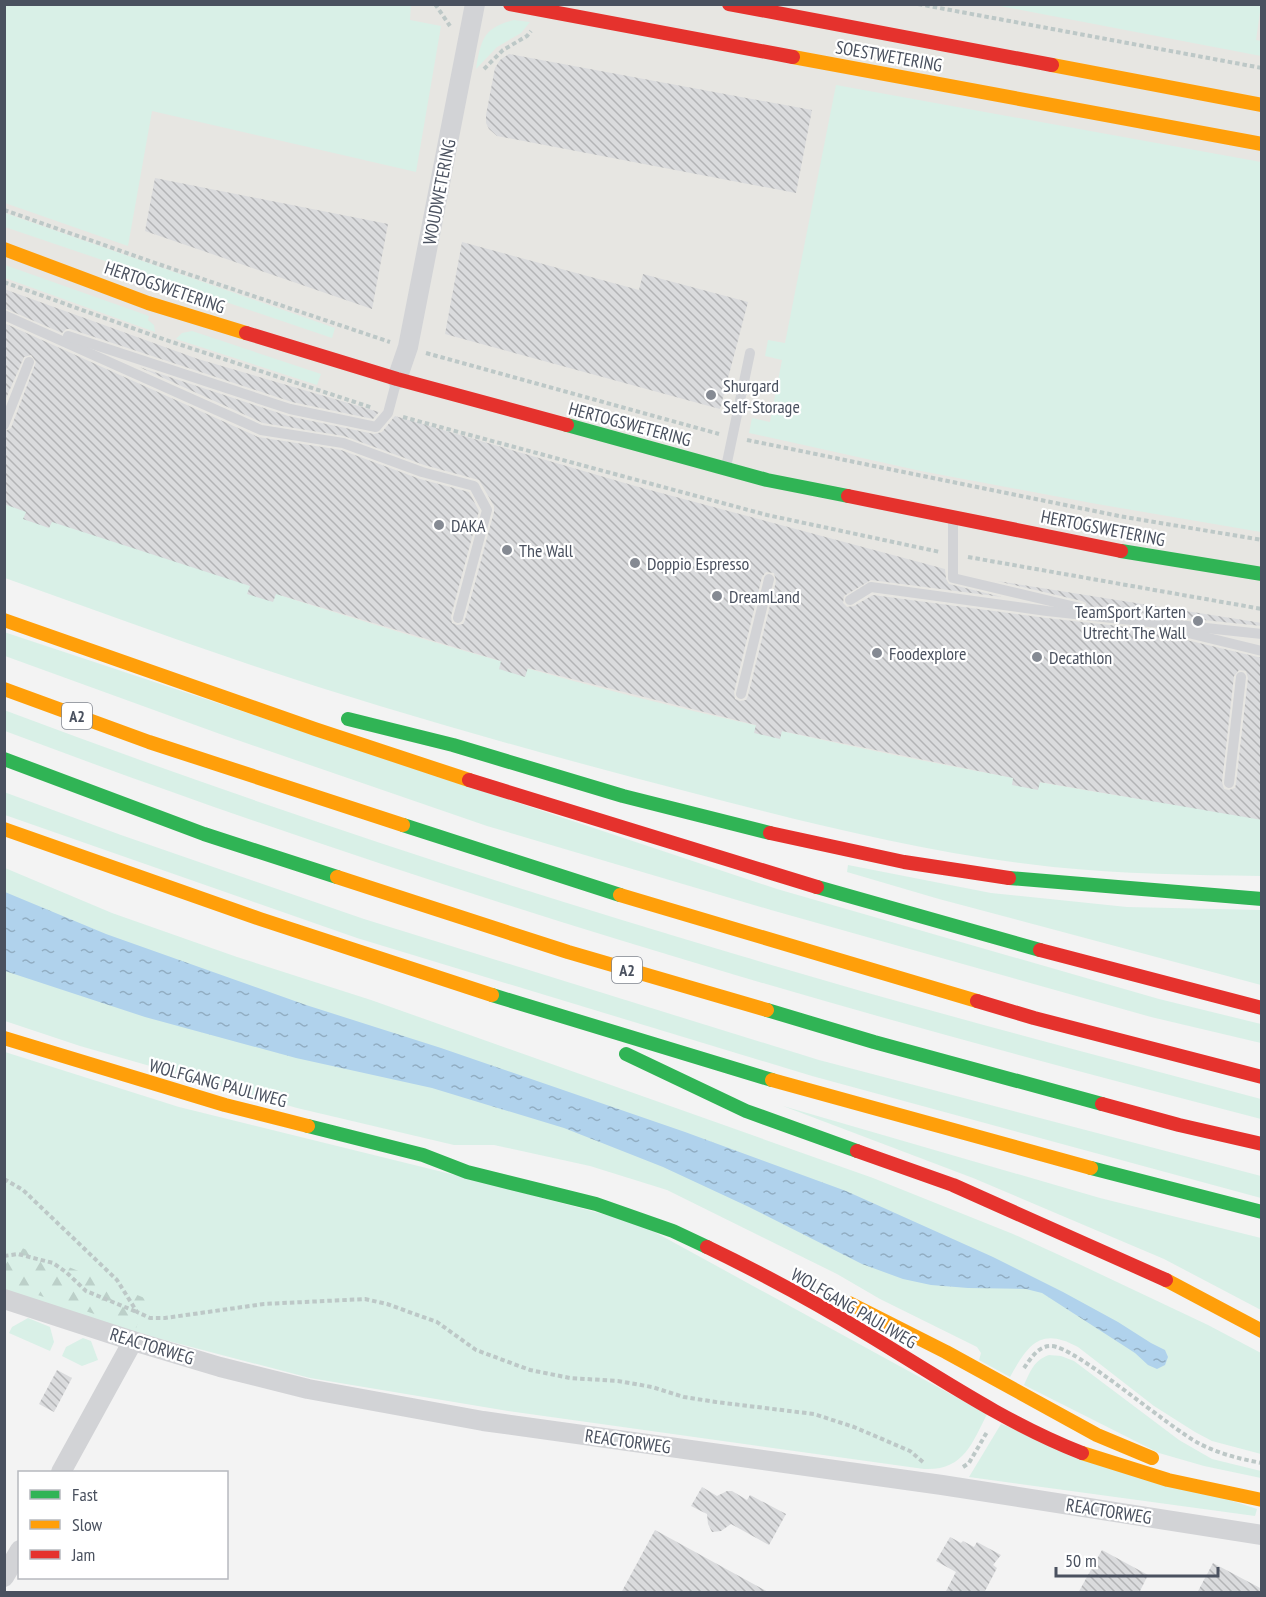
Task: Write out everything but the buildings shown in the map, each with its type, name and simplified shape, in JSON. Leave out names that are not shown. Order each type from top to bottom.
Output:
[{"type":"main road","name":"SOESTWETERING","points":[[510,4],[1262,144]]},
{"type":"main road","name":"SOESTWETERING","points":[[729,4],[1262,105]]},
{"type":"main road","name":"HERTOGSWETERING","points":[[4,249],[148,303],[397,379],[766,480],[1111,549],[1262,574]]},
{"type":"main road","points":[[4,620],[441,771],[740,865],[976,933],[1262,1008]]},
{"type":"main road","points":[[132,666],[281,703]]},
{"type":"main road","name":"A2","points":[[4,689],[149,742],[591,886],[1034,1018],[1262,1077]]},
{"type":"main road","points":[[338,717],[453,746],[623,796],[795,839],[904,862],[1008,878],[1262,899]]},
{"type":"main road","name":"A2","points":[[4,759],[204,834],[568,952],[874,1042],[1179,1125],[1262,1144]]},
{"type":"main road","points":[[4,829],[200,899],[655,1046],[836,1099],[1262,1212]]},
{"type":"main road","points":[[508,1000],[595,1040]]},
{"type":"main road","name":"WOLFGANG PAULIWEG","points":[[4,1038],[225,1105],[423,1155],[467,1172],[596,1204],[673,1231],[750,1268],[866,1333],[935,1377],[1046,1439],[1104,1461],[1168,1480],[1262,1500]]},
{"type":"main road","points":[[616,1050],[746,1111],[953,1185],[1059,1231],[1170,1282],[1262,1331]]},
{"type":"main road","name":"WOLFGANG PAULIWEG","points":[[423,1155],[467,1158]]},
{"type":"main road","name":"WOLFGANG PAULIWEG","points":[[769,1263],[788,1273]]},
{"type":"main road","name":"WOLFGANG PAULIWEG","points":[[839,1299],[946,1352],[1097,1435],[1168,1463]]},
{"type":"street","name":"WOUDWETERING","points":[[397,379],[408,347],[475,4]]},
{"type":"street","name":"REACTORWEG","points":[[4,1299],[133,1341],[308,1389],[483,1421],[939,1485],[1262,1536]]},
{"type":"street","points":[[62,1471],[133,1341]]},
{"type":"street","points":[[4,1577],[18,1553]]},
{"type":"lane","points":[[4,316],[290,409],[376,427],[388,413],[397,379]]},
{"type":"lane","points":[[17,320],[261,430],[343,443],[422,472],[474,486],[487,510],[458,618]]},
{"type":"lane","points":[[726,468],[750,352]]},
{"type":"lane","points":[[4,425],[29,362]]},
{"type":"lane","points":[[953,518],[953,578],[1262,651]]},
{"type":"lane","points":[[741,694],[769,579]]},
{"type":"lane","points":[[850,600],[871,587],[980,602],[1262,634]]},
{"type":"lane","points":[[1230,783],[1241,677]]},
{"type":"path","points":[[918,4],[1262,68]]},
{"type":"path","points":[[460,84],[482,71],[503,50],[527,36],[536,25],[538,10]]},
{"type":"path","points":[[4,210],[408,347],[733,437],[1119,516],[1262,540]]},
{"type":"path","points":[[4,1179],[23,1190],[117,1280],[137,1312],[140,1313]]},
{"type":"path","points":[[4,1257],[18,1254],[52,1263],[66,1272],[86,1291],[150,1318],[165,1318],[264,1304],[365,1299],[387,1304],[437,1322],[476,1350],[530,1370],[570,1378],[618,1381],[652,1387],[684,1397],[814,1414],[834,1419],[910,1450],[925,1464],[939,1485]]},
{"type":"shaded area","points":[[4,5],[1261,5],[1261,849],[5,560]]},
{"type":"green space","points":[[411,4],[410,20],[441,26],[416,172],[152,111],[128,246],[5,203],[5,5]]},
{"type":"green space","points":[[995,5],[1261,5],[1256,40],[1261,41],[1261,56]]},
{"type":"green space","points":[[514,20],[530,22],[521,33],[497,47],[476,69],[485,37],[496,27]]},
{"type":"green space","points":[[836,85],[1261,162],[1261,532],[921,471],[749,433],[752,418],[770,422],[782,360],[765,356],[768,340],[785,343]]},
{"type":"green space","points":[[5,213],[335,328],[332,338],[5,227]]},
{"type":"green space","points":[[5,265],[149,316],[148,320],[154,325],[155,332],[5,278]]},
{"type":"green space","points":[[192,331],[321,374],[317,385],[176,339],[182,333]]},
{"type":"green space","points":[[5,503],[339,614],[551,675],[651,701],[853,747],[955,767],[1261,817],[1261,876],[1157,874],[1053,867],[915,846],[689,792],[414,716],[251,665],[5,578]]},
{"type":"green space","points":[[4,632],[777,889],[1159,999],[1261,1024],[1261,1043],[1151,1017],[771,910],[487,826],[220,734],[5,656]]},
{"type":"green space","points":[[4,710],[277,808],[553,899],[869,993],[1261,1099],[1261,1119],[996,1049],[798,993],[457,889],[185,797],[5,731]]},
{"type":"green space","points":[[4,792],[364,919],[819,1060],[1261,1176],[1261,1198],[812,1076],[357,938],[5,815]]},
{"type":"green space","points":[[848,865],[991,893],[1127,907],[1261,910],[1261,985],[939,899],[847,872]]},
{"type":"green space","points":[[5,868],[112,913],[237,957],[371,1000],[873,1178],[1013,1234],[1081,1265],[1208,1325],[1261,1353],[1261,1454],[1212,1441],[1195,1432],[1154,1406],[1078,1347],[1065,1341],[1054,1338],[1036,1342],[1023,1356],[1010,1377],[979,1360],[981,1353],[977,1347],[880,1299],[837,1274],[667,1190],[590,1166],[494,1145],[454,1145],[297,1108],[80,1046],[5,1021]]},
{"type":"green space","points":[[5,1052],[179,1107],[471,1179],[640,1224],[987,1414],[971,1445],[957,1460],[937,1468],[924,1469],[508,1411],[310,1378],[157,1338],[5,1293]]},
{"type":"green space","points":[[783,1106],[1100,1198],[1261,1238],[1261,1310],[1164,1259],[973,1178]]},
{"type":"green space","points":[[5,1241],[147,1299],[136,1328],[5,1284]]},
{"type":"green space","points":[[28,1318],[50,1327],[54,1342],[50,1351],[9,1333],[12,1327]]},
{"type":"green space","points":[[83,1338],[91,1341],[98,1360],[82,1366],[62,1356],[66,1347]]},
{"type":"green space","points":[[1049,1355],[1061,1356],[1074,1361],[1179,1440],[1212,1459],[1261,1471],[1261,1478],[1204,1466],[1159,1453],[1024,1385],[1036,1363]]},
{"type":"green space","points":[[1001,1424],[1257,1509],[1255,1516],[969,1477]]},
{"type":"water","points":[[5,892],[106,934],[306,1005],[441,1048],[685,1132],[846,1191],[993,1257],[1118,1322],[1165,1350],[1168,1357],[1165,1365],[1157,1369],[1148,1365],[1135,1353],[1042,1293],[1026,1289],[931,1285],[903,1279],[862,1264],[663,1167],[564,1128],[432,1088],[296,1058],[145,1017],[5,971]]},
{"type":"traffic: fast","points":[[567,425],[767,480],[848,496]]},
{"type":"traffic: fast","points":[[1121,551],[1262,574]]},
{"type":"traffic: fast","points":[[348,719],[453,745],[623,796],[770,833]]},
{"type":"traffic: fast","points":[[4,759],[204,834],[337,877]]},
{"type":"traffic: fast","points":[[403,825],[620,895]]},
{"type":"traffic: fast","points":[[1009,878],[1262,899]]},
{"type":"traffic: fast","points":[[817,887],[1040,950]]},
{"type":"traffic: fast","points":[[492,995],[772,1080]]},
{"type":"traffic: fast","points":[[767,1010],[874,1042],[1102,1104]]},
{"type":"traffic: fast","points":[[626,1054],[746,1111],[857,1151]]},
{"type":"traffic: fast","points":[[308,1126],[423,1155],[467,1172],[596,1204],[673,1231],[707,1247]]},
{"type":"traffic: fast","points":[[1091,1168],[1262,1212]]},
{"type":"traffic: slow","points":[[793,57],[1262,144]]},
{"type":"traffic: slow","points":[[1052,65],[1262,105]]},
{"type":"traffic: slow","points":[[4,249],[148,303],[246,333]]},
{"type":"traffic: slow","points":[[4,620],[315,729],[469,780]]},
{"type":"traffic: slow","points":[[4,689],[149,742],[403,825]]},
{"type":"traffic: slow","points":[[4,829],[260,919],[492,995]]},
{"type":"traffic: slow","points":[[337,877],[568,952],[767,1010]]},
{"type":"traffic: slow","points":[[620,895],[977,1001]]},
{"type":"traffic: slow","points":[[4,1038],[225,1105],[308,1126]]},
{"type":"traffic: slow","points":[[772,1080],[1091,1168]]},
{"type":"traffic: slow","points":[[1166,1280],[1262,1331]]},
{"type":"traffic: slow","points":[[849,1303],[946,1352],[1097,1435],[1152,1458]]},
{"type":"traffic: slow","points":[[1082,1453],[1168,1480],[1262,1500]]},
{"type":"traffic: jam","points":[[510,4],[793,57]]},
{"type":"traffic: jam","points":[[729,4],[1052,65]]},
{"type":"traffic: jam","points":[[246,333],[397,379],[567,425]]},
{"type":"traffic: jam","points":[[848,496],[1121,551]]},
{"type":"traffic: jam","points":[[469,780],[817,887]]},
{"type":"traffic: jam","points":[[770,833],[904,862],[1009,878]]},
{"type":"traffic: jam","points":[[1040,950],[1262,1008]]},
{"type":"traffic: jam","points":[[977,1001],[1262,1077]]},
{"type":"traffic: jam","points":[[1102,1104],[1262,1144]]},
{"type":"traffic: jam","points":[[857,1151],[953,1185],[1166,1280]]},
{"type":"traffic: jam","points":[[707,1247],[828,1311],[1026,1428],[1082,1453]]},
{"type":"place","name":"Shurgard Self-Storage","points":[[711,395]]},
{"type":"place","name":"DAKA","points":[[439,525]]},
{"type":"place","name":"The Wall","points":[[507,550]]},
{"type":"place","name":"Doppio Espresso","points":[[635,563]]},
{"type":"place","name":"DreamLand","points":[[717,596]]},
{"type":"place","name":"TeamSport Karten Utrecht The Wall","points":[[1198,621]]},
{"type":"place","name":"Foodexplore","points":[[877,653]]},
{"type":"place","name":"Decathlon","points":[[1037,657]]}]
